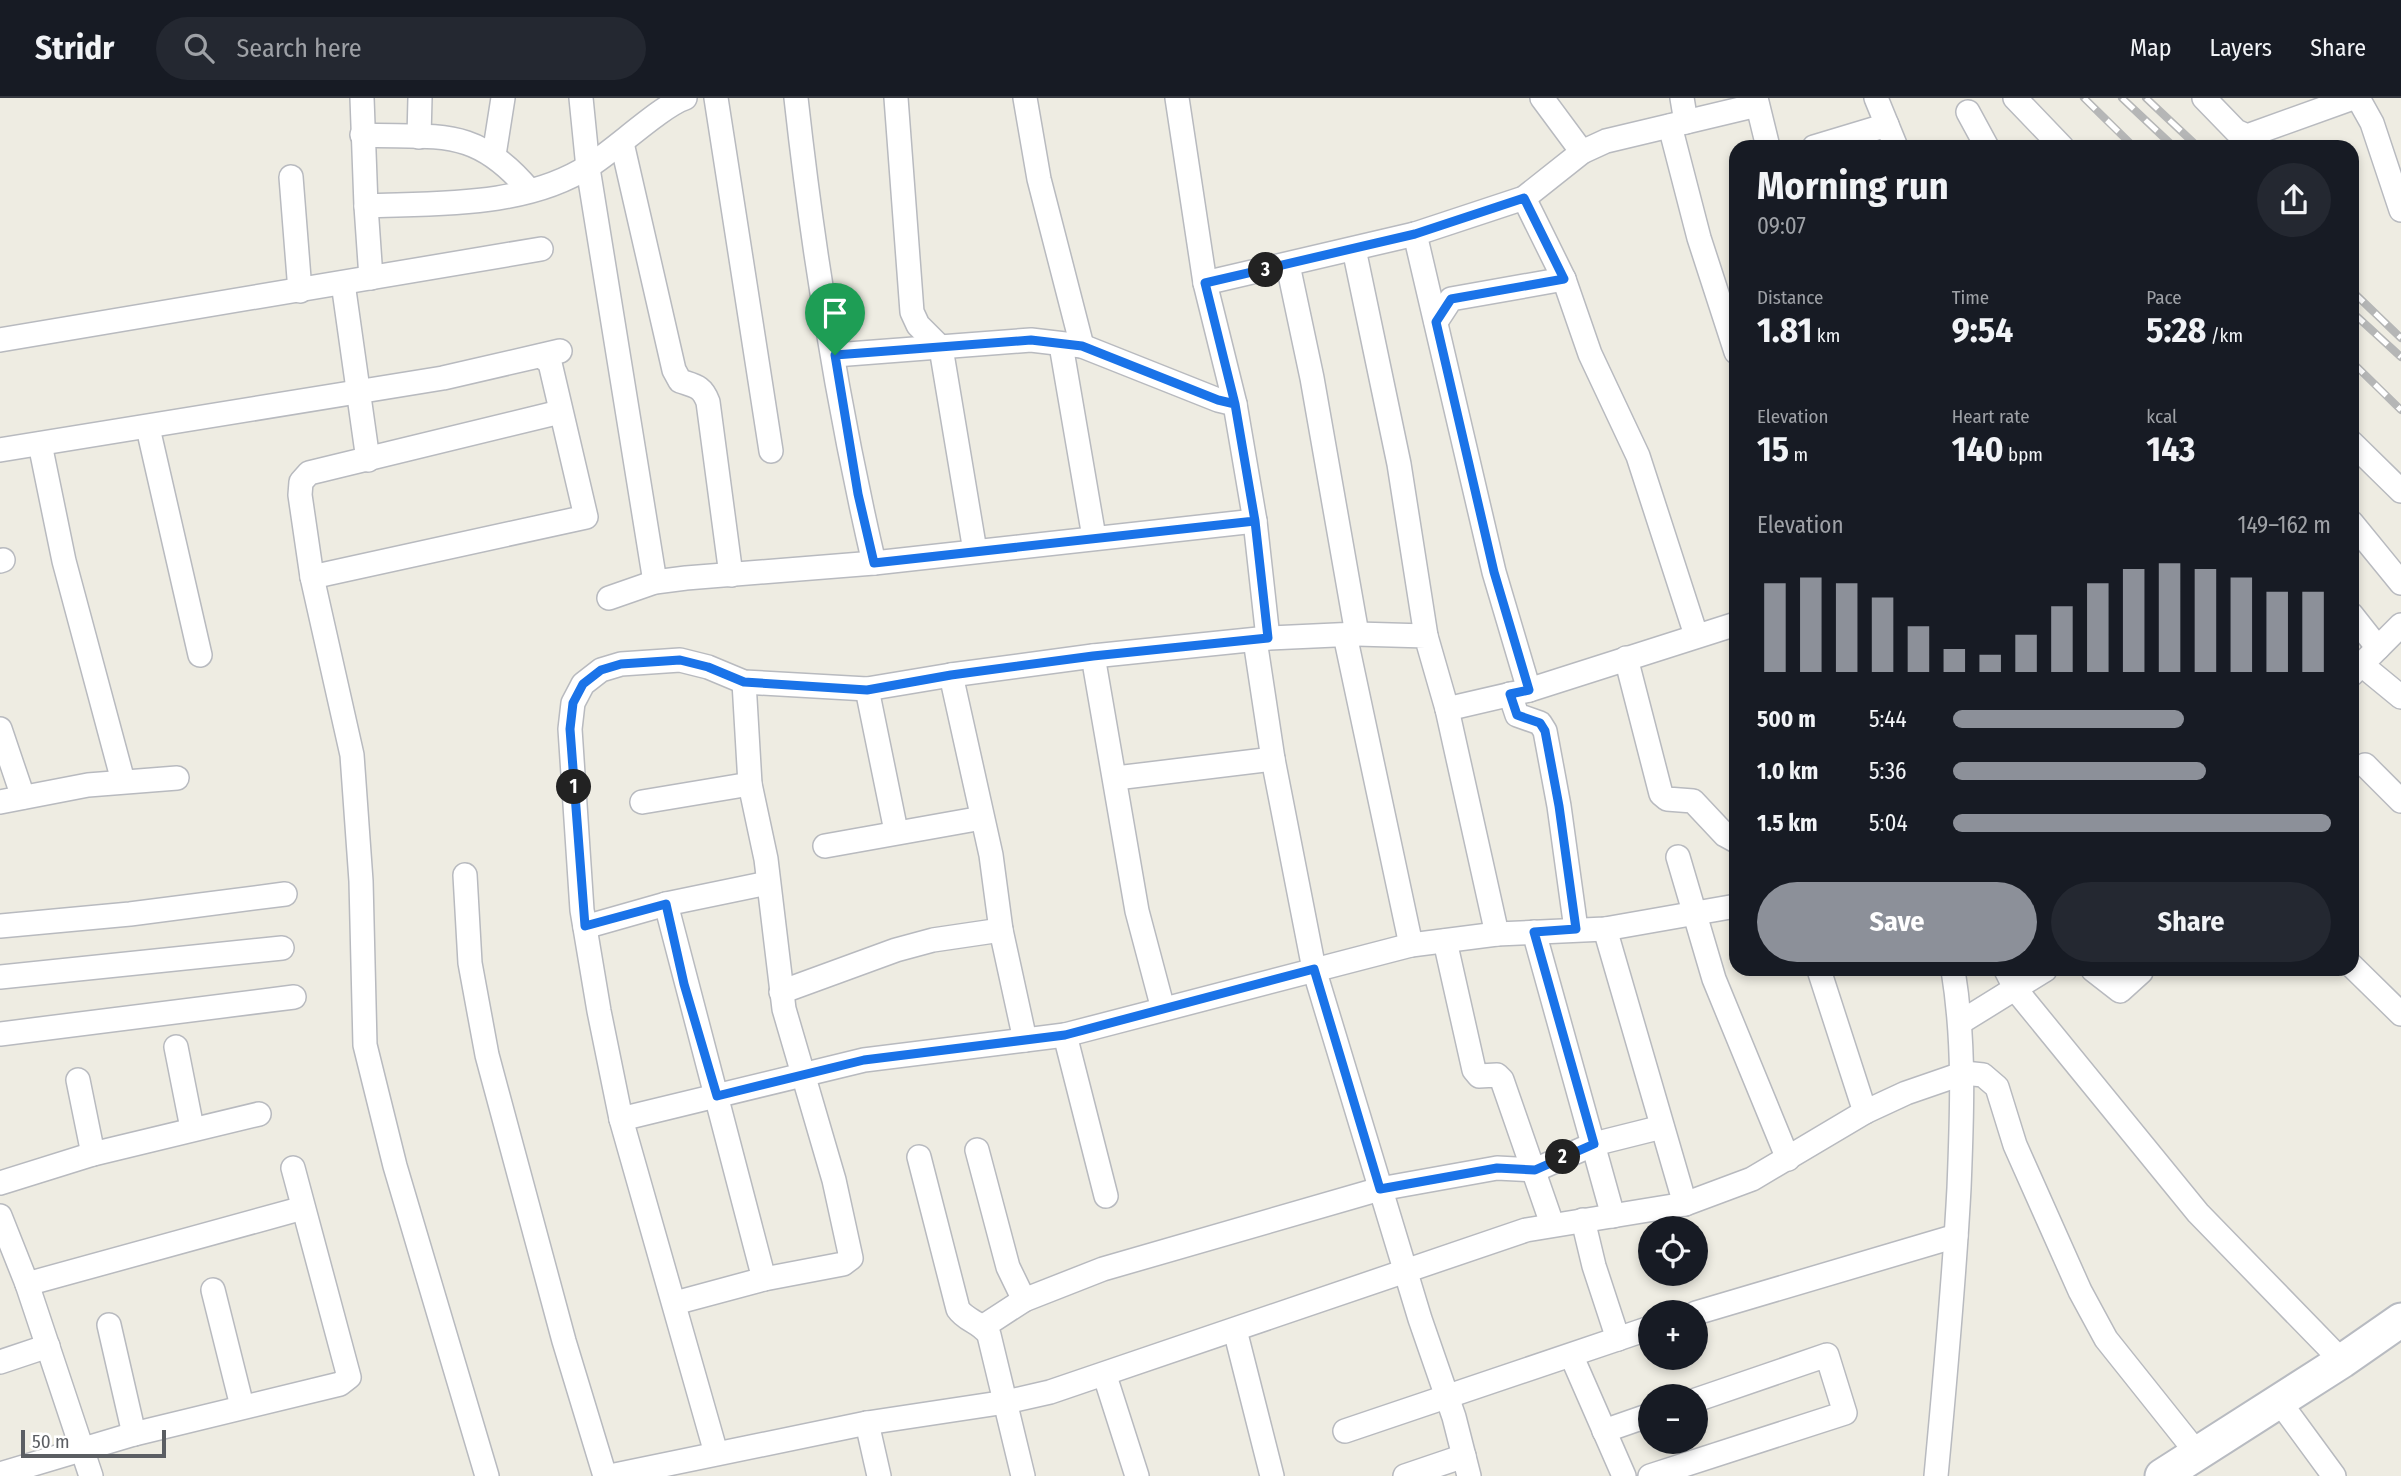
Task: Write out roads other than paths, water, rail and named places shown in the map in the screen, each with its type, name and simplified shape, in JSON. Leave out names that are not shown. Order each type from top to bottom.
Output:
[{"type":"street","points":[[362,98],[372,278]]},
{"type":"street","points":[[419,137],[420,98]]},
{"type":"street","points":[[494,155],[503,98]]},
{"type":"street","points":[[581,98],[588,168],[655,582]]},
{"type":"street","points":[[366,206],[439,204],[548,186],[588,168],[681,98]]},
{"type":"street","points":[[716,98],[771,450]]},
{"type":"street","points":[[796,98],[808,205],[858,494],[874,563]]},
{"type":"street","points":[[896,98],[912,312],[918,325],[941,348],[975,551]]},
{"type":"street","points":[[1025,98],[1072,346],[1094,537]]},
{"type":"street","points":[[1177,98],[1205,283],[1235,404],[1255,521],[1261,639],[1273,760],[1314,969],[1404,1269],[1448,1399],[1466,1466],[1405,1476]]},
{"type":"street","points":[[1542,98],[1582,152]]},
{"type":"street","points":[[1682,98],[1678,124],[1699,238],[1729,330]]},
{"type":"street","points":[[1876,98],[1893,140]]},
{"type":"street","points":[[2015,98],[2055,140]]},
{"type":"street","points":[[2204,98],[2236,131],[2247,136],[2356,98],[2372,123],[2400,205]]},
{"type":"street","points":[[1205,283],[1415,234],[1524,198],[1582,152],[1606,141],[1757,101],[1766,140]]},
{"type":"street","points":[[1968,112],[1983,140]]},
{"type":"street","points":[[1837,140],[1887,125]]},
{"type":"street","points":[[362,135],[456,139],[483,148],[494,155],[509,166],[529,190]]},
{"type":"street","points":[[622,143],[674,370],[680,381],[698,386],[704,391],[708,402],[731,575]]},
{"type":"street","points":[[291,177],[300,291]]},
{"type":"street","points":[[1524,198],[1564,279],[1590,354],[1638,456],[1696,635]]},
{"type":"street","points":[[1415,234],[1494,572],[1519,692],[1517,715],[1540,723],[1545,731],[1559,806],[1576,929]]},
{"type":"street","points":[[0,340],[541,249]]},
{"type":"street","points":[[1354,249],[1399,464],[1426,636],[1447,709],[1497,934]]},
{"type":"street","points":[[1288,265],[1317,404],[1351,634],[1410,945]]},
{"type":"street","points":[[1436,322],[1451,299],[1564,279]]},
{"type":"street","points":[[343,283],[368,460]]},
{"type":"street","points":[[835,355],[1031,340],[1072,346],[1235,404]]},
{"type":"street","points":[[0,450],[443,378],[551,353],[550,363],[560,412],[586,517],[312,577]]},
{"type":"street","points":[[487,1476],[395,1166],[365,1045],[361,881],[352,755],[312,577],[300,495],[301,482],[309,473],[560,412]]},
{"type":"street","points":[[148,428],[200,655]]},
{"type":"street","points":[[40,444],[64,561],[123,780]]},
{"type":"street","points":[[2359,450],[2401,491]]},
{"type":"street","points":[[608,598],[655,582],[874,563],[1255,521]]},
{"type":"street","points":[[2359,532],[2401,583]]},
{"type":"street","points":[[2359,624],[2378,648]]},
{"type":"street","points":[[2359,667],[2401,625]]},
{"type":"street","points":[[1447,709],[1519,692],[1729,626]]},
{"type":"street","points":[[716,1453],[621,1119],[585,926],[570,729],[573,703],[583,684],[601,670],[621,664],[680,660],[708,667],[744,682],[867,690],[951,675],[1093,656],[1261,639],[1351,634],[1426,636]]},
{"type":"street","points":[[1093,656],[1137,911],[1163,1009]]},
{"type":"street","points":[[1626,658],[1661,794],[1667,799],[1693,801],[1729,837]]},
{"type":"street","points":[[2359,670],[2400,695]]},
{"type":"street","points":[[951,675],[1025,1040]]},
{"type":"street","points":[[675,1303],[764,1279],[843,1264],[851,1258],[834,1180],[782,992],[768,883],[750,783],[744,682]]},
{"type":"street","points":[[867,690],[895,831]]},
{"type":"street","points":[[0,729],[23,797]]},
{"type":"street","points":[[1116,778],[1273,760]]},
{"type":"street","points":[[2365,765],[2401,801]]},
{"type":"street","points":[[0,802],[123,780],[177,778]]},
{"type":"street","points":[[642,802],[750,783]]},
{"type":"street","points":[[825,846],[895,831],[982,818]]},
{"type":"street","points":[[1678,857],[1714,979],[1788,1159]]},
{"type":"street","points":[[465,875],[470,963],[486,1055],[565,1341],[608,1476],[867,1423],[1006,1402],[1105,1376],[1404,1269],[1552,1224],[1685,1204],[1752,1179],[1865,1112],[1906,1093],[1964,1073],[1983,1075],[1997,1087],[2015,1145],[2080,1292],[2106,1339],[2197,1453]]},
{"type":"street","points":[[585,926],[666,904],[768,883]]},
{"type":"street","points":[[0,926],[130,914],[285,894]]},
{"type":"street","points":[[666,904],[684,984],[717,1096],[764,1279]]},
{"type":"street","points":[[621,1119],[864,1060],[1065,1035],[1410,945],[1497,934],[1605,929],[1729,907]]},
{"type":"street","points":[[1605,929],[1685,1204]]},
{"type":"street","points":[[782,992],[896,950],[933,940],[1001,930]]},
{"type":"street","points":[[1534,932],[1614,1216]]},
{"type":"street","points":[[1445,942],[1474,1070],[1479,1076],[1497,1075],[1502,1080],[1552,1224]]},
{"type":"street","points":[[0,977],[282,948]]},
{"type":"street","points":[[2359,973],[2401,1014]]},
{"type":"street","points":[[1821,976],[1865,1112]]},
{"type":"street","points":[[1936,1476],[1956,1236],[1964,1073],[1961,1022],[1954,976]]},
{"type":"street","points":[[2009,976],[2016,990],[2198,1213],[2342,1361]]},
{"type":"street","points":[[1961,1022],[2036,976]]},
{"type":"street","points":[[2100,976],[2119,991],[2136,976]]},
{"type":"street","points":[[0,1034],[294,996]]},
{"type":"street","points":[[1065,1035],[1106,1196]]},
{"type":"street","points":[[176,1047],[192,1128]]},
{"type":"street","points":[[78,1080],[93,1154]]},
{"type":"street","points":[[0,1182],[192,1128],[259,1114]]},
{"type":"street","points":[[984,1326],[1024,1300],[1103,1269],[1380,1189],[1497,1168],[1535,1170],[1594,1144],[1662,1127]]},
{"type":"street","points":[[977,1150],[1008,1267],[1024,1300]]},
{"type":"street","points":[[919,1157],[958,1309],[963,1317],[984,1326],[989,1335],[1023,1476]]},
{"type":"street","points":[[0,1474],[134,1433],[340,1384],[349,1377],[293,1168]]},
{"type":"street","points":[[27,1284],[303,1208]]},
{"type":"street","points":[[0,1216],[27,1284],[91,1476]]},
{"type":"street","points":[[1583,1220],[1594,1266],[1619,1339]]},
{"type":"street","points":[[1708,1309],[1956,1236]]},
{"type":"street","points":[[213,1290],[242,1406]]},
{"type":"street","points":[[2162,1476],[2401,1320]]},
{"type":"street","points":[[109,1325],[134,1433]]},
{"type":"street","points":[[1235,1330],[1272,1476]]},
{"type":"street","points":[[1345,1431],[1448,1399],[1638,1332]]},
{"type":"street","points":[[0,1362],[48,1346]]},
{"type":"street","points":[[1650,1476],[1845,1413],[1827,1355],[1708,1396]]},
{"type":"street","points":[[1572,1357],[1624,1476]]},
{"type":"street","points":[[1105,1376],[1137,1476]]},
{"type":"street","points":[[2279,1401],[2334,1476]]},
{"type":"street","points":[[1604,1431],[1638,1419]]},
{"type":"street","points":[[867,1423],[879,1476]]},
{"type":"railway","points":[[2084,98],[2127,140]]},
{"type":"railway","points":[[2122,98],[2167,140]]},
{"type":"railway","points":[[2146,98],[2191,140]]},
{"type":"railway","points":[[2359,298],[2401,338]]},
{"type":"railway","points":[[2359,318],[2401,357]]},
{"type":"railway","points":[[2359,369],[2401,410]]}]
